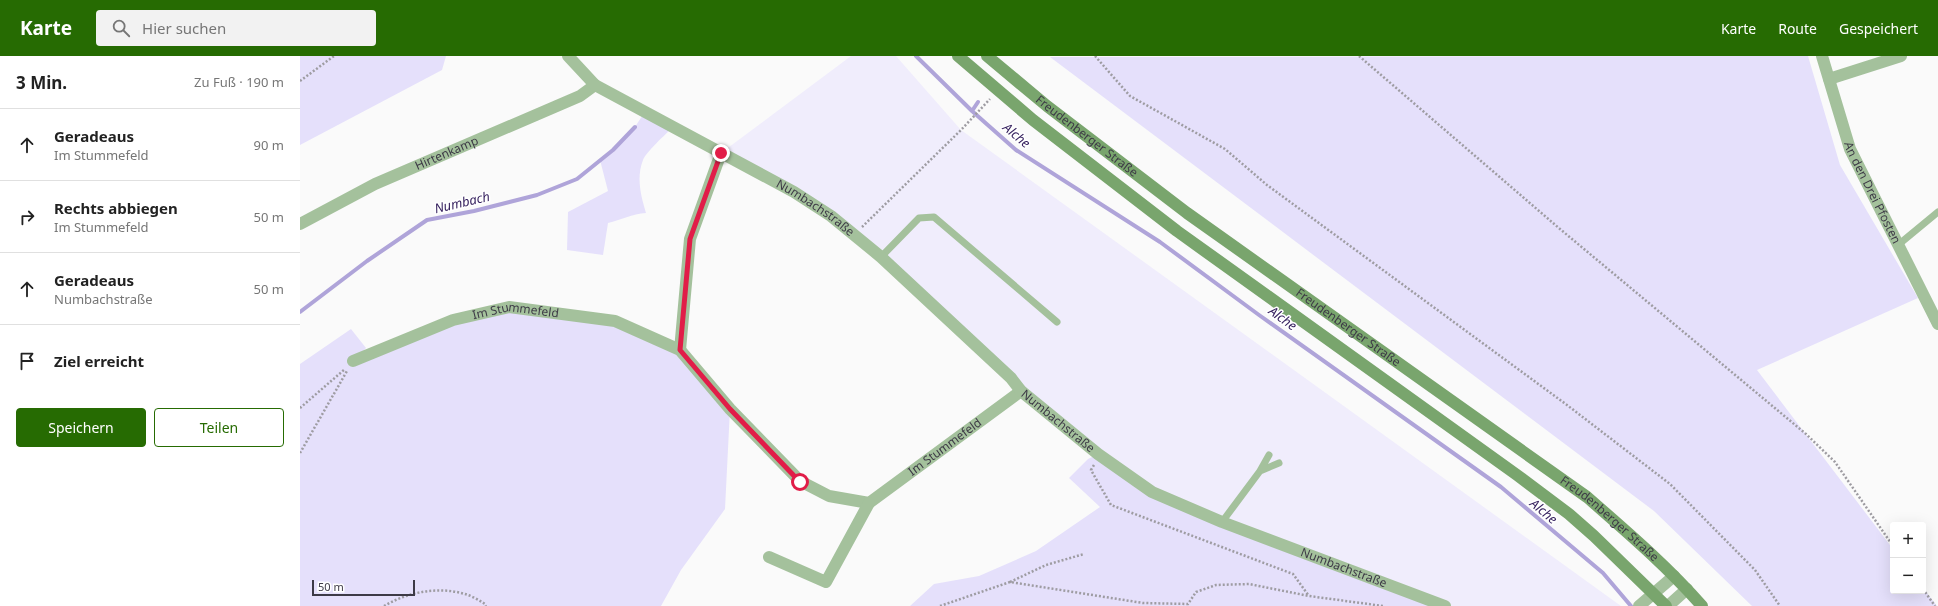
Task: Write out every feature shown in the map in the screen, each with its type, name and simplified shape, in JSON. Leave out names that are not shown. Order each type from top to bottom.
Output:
[{"type":"main road","name":"Freudenberger Straße","points":[[958,56],[1027,115],[1176,231],[1517,475],[1569,514],[1667,606]]},
{"type":"main road","name":"Freudenberger Straße","points":[[987,56],[1047,106],[1187,213],[1587,497],[1632,536],[1674,576],[1702,606]]},
{"type":"street","name":"Numbachstraße","points":[[568,56],[595,85],[794,192],[831,216],[881,257],[1011,378],[1021,391],[1098,454],[1152,492],[1222,522],[1445,606]]},
{"type":"street","name":"An den Drei Pfosten","points":[[1822,56],[1850,149],[1938,324]]},
{"type":"street","points":[[1829,79],[1901,56]]},
{"type":"street","name":"Hirtenkamp","points":[[300,224],[375,184],[580,96],[595,85]]},
{"type":"street","points":[[680,350],[690,239],[721,153]]},
{"type":"street","name":"Im Stummefeld","points":[[354,361],[453,320],[509,307],[615,321],[680,350],[730,409],[800,482],[829,496],[869,503]]},
{"type":"street","name":"Im Stummefeld","points":[[769,557],[826,582],[869,503],[1021,391]]},
{"type":"street","points":[[1639,606],[1674,576]]},
{"type":"street","points":[[1667,606],[1687,589]]},
{"type":"lane","points":[[1898,244],[1938,212]]},
{"type":"lane","points":[[881,257],[919,218],[934,216],[1057,322]]},
{"type":"lane","points":[[1222,522],[1260,471],[1268,455]]},
{"type":"lane","points":[[1260,471],[1279,463]]},
{"type":"path","points":[[300,81],[334,56]]},
{"type":"path","points":[[1095,56],[1130,96],[1225,149],[1267,185],[1561,400],[1670,484],[1755,570],[1780,606]]},
{"type":"path","points":[[1359,56],[1560,229],[1806,434],[1836,462],[1890,542]]},
{"type":"path","points":[[854,234],[981,109]]},
{"type":"path","points":[[300,408],[354,361]]},
{"type":"path","points":[[300,453],[354,361]]},
{"type":"path","points":[[1098,454],[1091,470],[1111,505],[1293,574],[1309,596]]},
{"type":"path","points":[[940,606],[1010,582],[1046,565],[1084,554]]},
{"type":"path","points":[[1010,582],[1143,603],[1188,605],[1196,592],[1216,585],[1249,584],[1309,596],[1383,606]]},
{"type":"path","points":[[384,606],[394,600],[419,592],[443,590],[466,594],[485,604],[486,606]]},
{"type":"path","points":[[1926,593],[1935,606]]},
{"type":"shaded area","points":[[300,56],[446,56],[442,70],[300,145]]},
{"type":"shaded area","points":[[851,56],[896,56],[961,130],[1621,606],[1445,606],[1185,507],[1098,454],[854,234],[721,153]]},
{"type":"shaded area","points":[[1808,56],[1840,165],[1918,298],[1757,370],[1890,545],[1890,594],[1926,594],[1926,592],[1937,606],[1752,606],[1654,511],[1050,57]]},
{"type":"shaded area","points":[[644,113],[673,127],[652,148],[643,160],[640,180],[641,194],[646,213],[608,223],[603,255],[567,250],[568,212],[608,191],[600,160],[635,127]]},
{"type":"shaded area","points":[[509,307],[615,321],[680,350],[730,409],[725,509],[681,570],[661,606],[300,606],[300,364],[351,329],[366,348],[355,360],[453,320]]},
{"type":"shaded area","points":[[1098,454],[1152,492],[1445,606],[910,606],[934,584],[979,576],[1036,551],[1100,507],[1069,478],[1088,459]]},
{"type":"waterway","name":"Alche","points":[[916,56],[972,111],[1016,150],[1160,242],[1259,315],[1501,487],[1603,573],[1631,606]]},
{"type":"waterway","points":[[972,111],[978,102]]},
{"type":"waterway","name":"Numbach","points":[[300,312],[367,261],[427,220],[474,211],[537,195],[577,179],[613,150],[635,127]]},
{"type":"route","points":[[721,153],[690,239],[680,350],[730,409],[800,482]]}]
